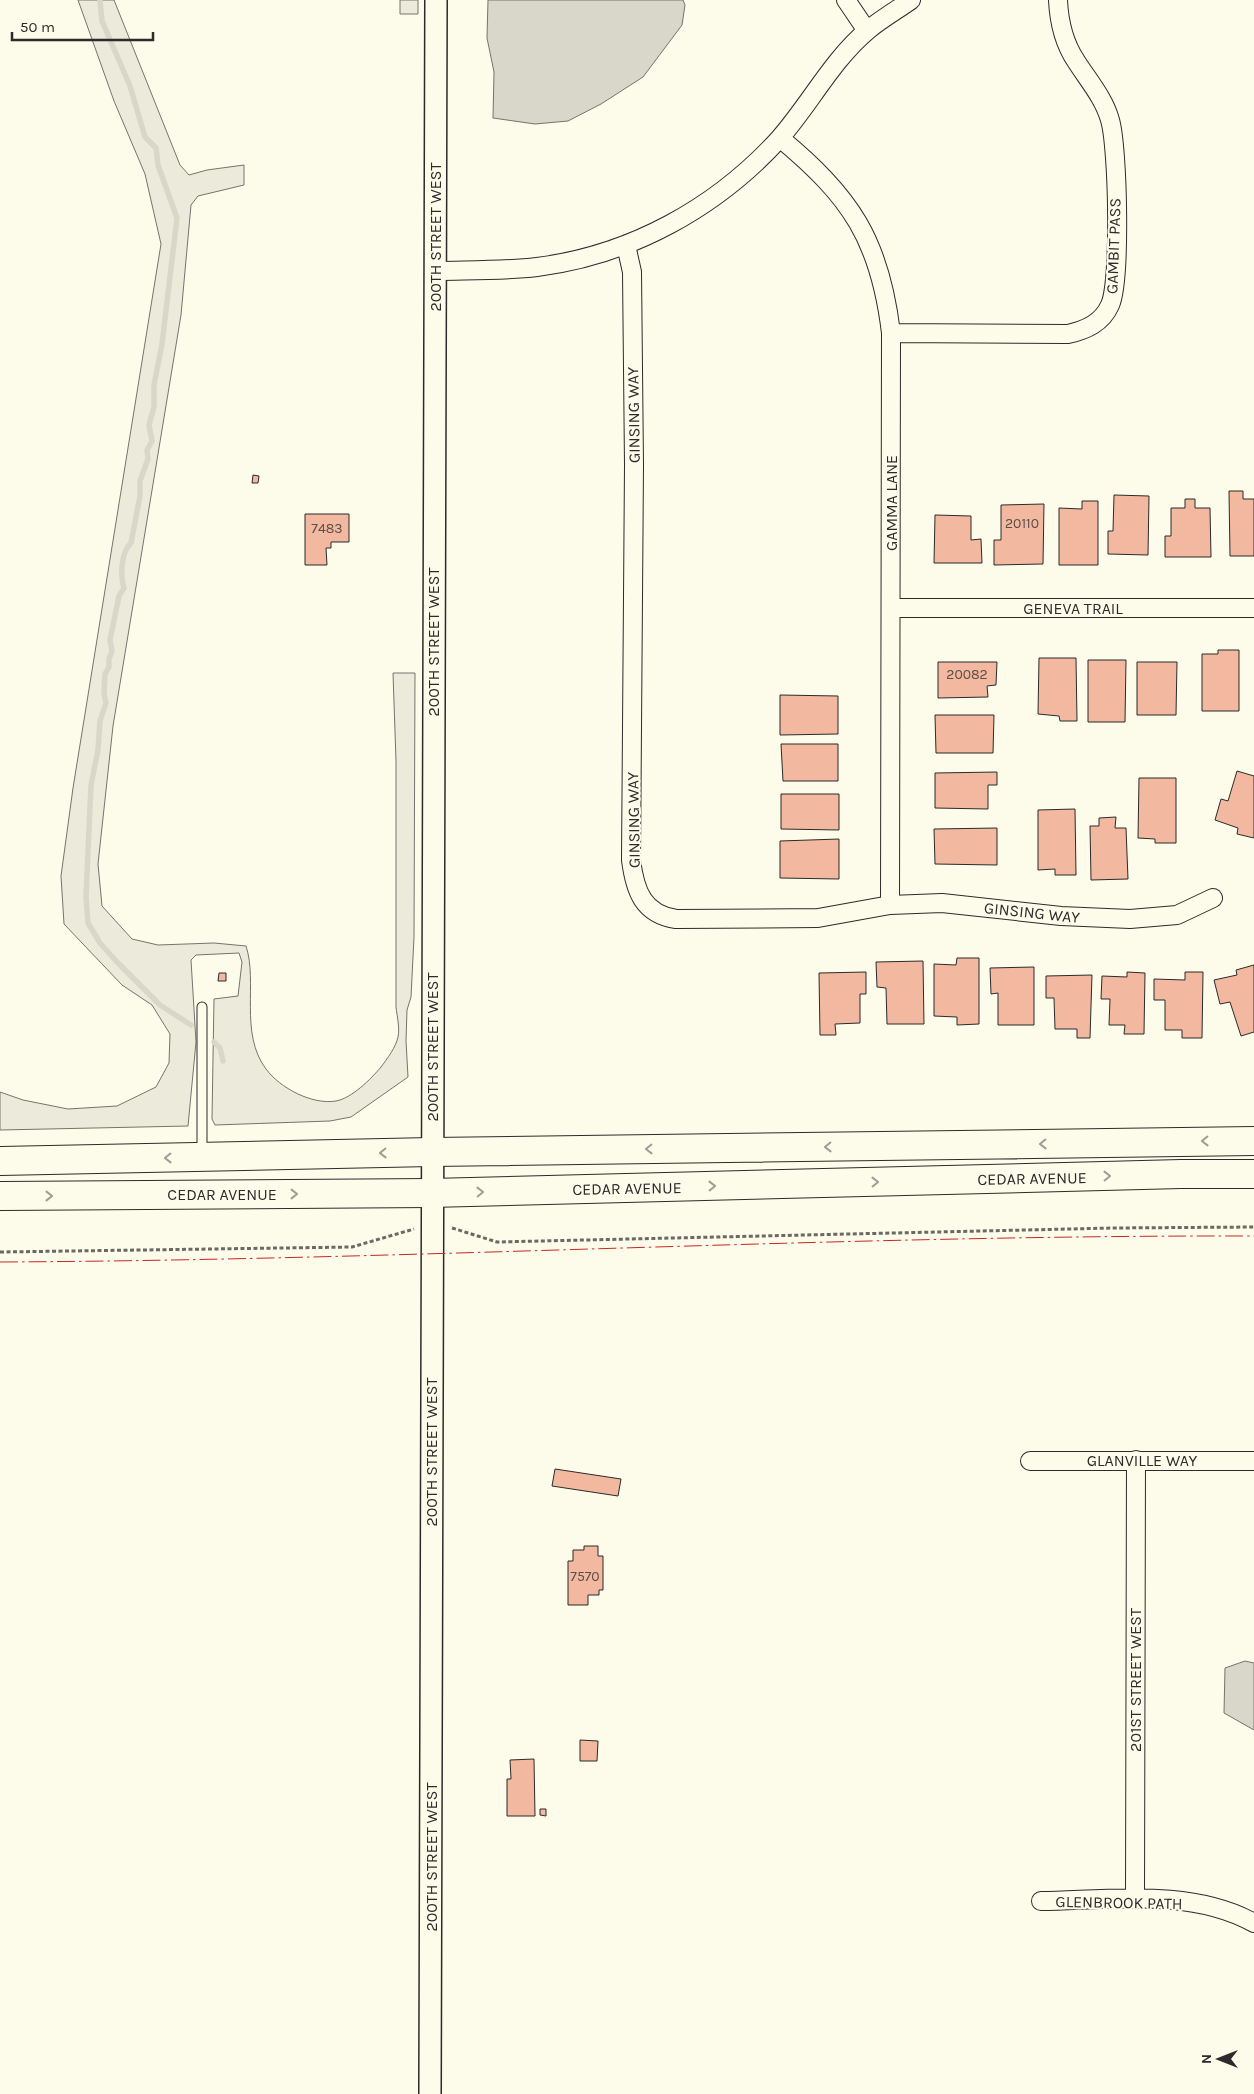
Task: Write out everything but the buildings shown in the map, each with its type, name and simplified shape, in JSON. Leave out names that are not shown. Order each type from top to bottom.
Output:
[{"type":"main road","name":"CEDAR AVENUE","points":[[0,1161],[431,1152],[1254,1141]]},
{"type":"main road","name":"CEDAR AVENUE","points":[[0,1196],[431,1193],[1181,1174],[1254,1174]]},
{"type":"street","name":"200TH STREET WEST","points":[[430,2094],[431,1152],[436,0]]},
{"type":"street","points":[[846,0],[866,31]]},
{"type":"street","points":[[435,270],[536,267],[602,254],[667,226],[737,179],[780,138],[820,84],[866,31],[911,0]]},
{"type":"street","name":"GAMBIT PASS","points":[[891,333],[1068,334],[1092,326],[1110,306],[1114,296],[1116,261],[1115,147],[1110,119],[1069,48],[1059,16],[1058,0]]},
{"type":"street","name":"GAMMA LANE","points":[[780,138],[832,185],[853,214],[879,268],[891,333],[890,905]]},
{"type":"street","name":"GINSING WAY","points":[[626,245],[632,272],[634,484],[632,860],[637,888],[649,908],[663,917],[676,919],[818,918],[890,905],[942,903],[1069,917],[1130,920],[1177,914],[1213,898]]},
{"type":"street","name":"GENEVA TRAIL","points":[[891,608],[1254,608]]},
{"type":"street","name":"GLANVILLE WAY","points":[[1030,1460],[1254,1461]]},
{"type":"street","name":"201ST STREET WEST","points":[[1135,1899],[1136,1460]]},
{"type":"street","name":"GLENBROOK PATH","points":[[1041,1900],[1135,1899],[1167,1901],[1219,1908],[1254,1923]]},
{"type":"lane","points":[[202,1007],[202,1157]]},
{"type":"path","points":[[0,1252],[352,1247],[431,1225],[461,1230],[497,1242],[1113,1228],[1254,1227]]},
{"type":"shaded area","points":[[78,0],[114,0],[180,165],[189,175],[207,170],[244,165],[244,185],[198,196],[191,205],[181,315],[113,726],[98,864],[102,906],[132,939],[158,945],[214,943],[246,946],[249,960],[253,1040],[258,1055],[266,1069],[279,1083],[307,1098],[327,1102],[336,1101],[355,1092],[381,1067],[393,1049],[399,1033],[396,1007],[396,761],[393,673],[415,673],[414,937],[411,997],[407,1010],[408,1077],[351,1117],[330,1121],[215,1125],[212,1119],[214,999],[238,996],[242,962],[239,953],[196,955],[191,960],[196,1042],[188,1126],[0,1130],[0,1092],[23,1100],[68,1109],[117,1106],[156,1087],[169,1063],[170,1034],[152,1005],[122,985],[64,924],[61,876],[73,788],[161,244],[145,174],[114,101]]},
{"type":"shaded area","points":[[400,0],[418,0],[418,14],[400,14]]},
{"type":"shaded area","points":[[488,0],[683,0],[685,5],[682,25],[643,77],[601,104],[568,121],[535,124],[493,118],[494,72],[487,38]]},
{"type":"shaded area","points":[[1245,1661],[1254,1663],[1254,1730],[1224,1713],[1225,1668]]},
{"type":"waterway","points":[[100,0],[102,21],[130,86],[145,137],[156,148],[158,165],[177,218],[162,344],[154,385],[154,407],[149,425],[152,441],[147,450],[148,459],[140,481],[140,496],[131,543],[123,558],[122,577],[124,588],[119,596],[110,640],[112,651],[109,667],[105,674],[104,693],[106,703],[100,721],[98,750],[91,785],[86,896],[88,923],[100,943],[160,1005],[191,1025]]},
{"type":"waterway","points":[[214,1042],[220,1048],[223,1061]]},
{"type":"power","points":[[0,1262],[314,1257],[940,1239],[1254,1236]]}]
